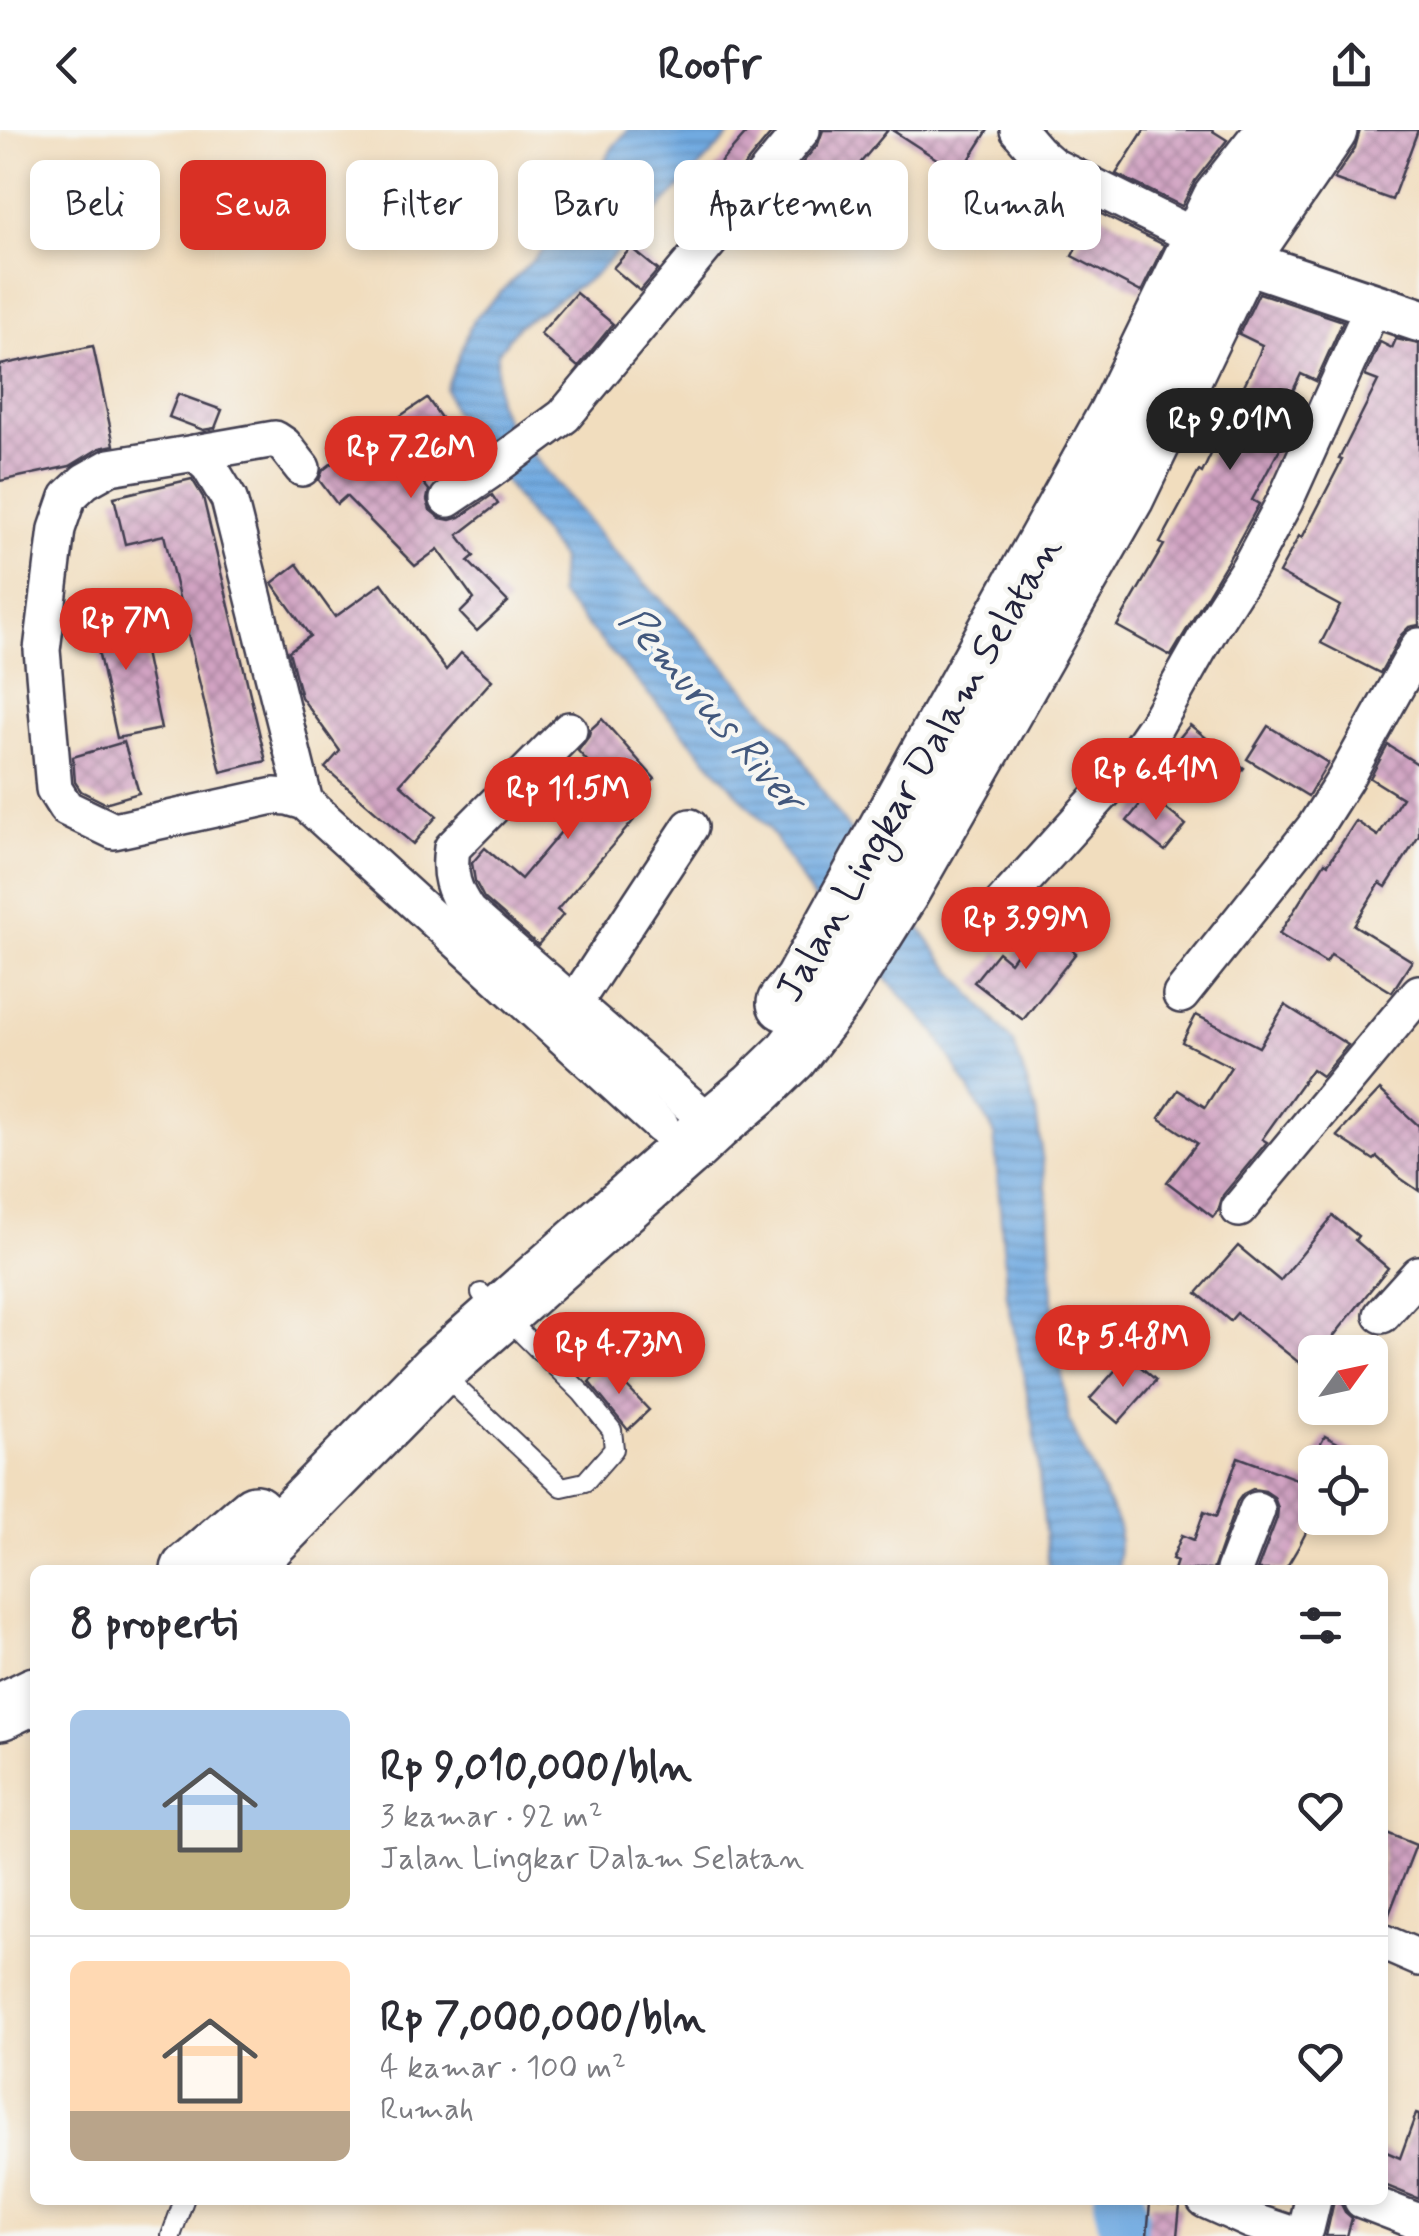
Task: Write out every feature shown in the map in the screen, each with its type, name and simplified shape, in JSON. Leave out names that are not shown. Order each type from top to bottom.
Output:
[{"type":"main road","name":"Jalan Lingkar Dalam Selatan","points":[[1220,250],[1220,200],[1274,130]]},
{"type":"main road","name":"Jalan Lingkar Dalam Selatan","points":[[243,1565],[269,1542],[492,1303],[687,1117],[766,1026],[818,990],[1104,486],[1220,250],[1329,130]]},
{"type":"main road","name":"Jalan Lingkar Dalam Selatan","points":[[195,1565],[282,1490],[418,1352],[492,1303]]},
{"type":"main road","points":[[0,1712],[30,1697]]},
{"type":"main road","points":[[0,1742],[30,1728]]},
{"type":"street","points":[[448,499],[564,416],[802,130]]},
{"type":"street","points":[[1018,130],[1053,166],[1220,250],[1419,320]]},
{"type":"street","points":[[984,924],[1129,764],[1156,725],[1276,518],[1373,306]]},
{"type":"street","points":[[302,468],[275,439],[110,467],[85,481],[68,498],[58,529],[42,650],[54,790],[66,808],[114,832],[274,796],[305,802],[687,1117]]},
{"type":"street","points":[[195,453],[209,466],[229,498],[304,739],[305,802]]},
{"type":"street","points":[[1181,995],[1314,828],[1419,646]]},
{"type":"street","points":[[569,730],[452,848],[450,880],[468,912],[573,1005],[687,1117]]},
{"type":"street","points":[[573,1005],[690,827]]},
{"type":"street","points":[[1240,1208],[1419,993]]},
{"type":"street","points":[[1382,1315],[1419,1274]]},
{"type":"street","points":[[1236,1565],[1256,1510]]},
{"type":"street","points":[[1388,1945],[1419,1958]]},
{"type":"street","points":[[1217,2205],[1297,2236],[1306,2229],[1312,2205]]},
{"type":"street","points":[[1375,2205],[1419,2222]]},
{"type":"lane","points":[[432,1365],[562,1487],[585,1482],[614,1449],[612,1430],[582,1393],[492,1303]]},
{"type":"lane","points":[[170,2236],[182,2205]]},
{"type":"water","points":[[628,130],[735,130],[706,160],[674,160],[674,193],[654,214],[654,160],[605,160]]},
{"type":"water","points":[[543,250],[619,250],[595,275],[518,326],[497,354],[497,401],[507,423],[611,549],[789,738],[831,804],[940,956],[1014,1044],[1036,1111],[1049,1210],[1054,1320],[1069,1421],[1119,1526],[1118,1565],[1048,1565],[1034,1426],[1007,1296],[994,1132],[936,1033],[815,901],[770,830],[559,594],[561,559],[453,411],[446,389],[473,320]]},
{"type":"building","points":[[749,130],[774,130],[749,160],[723,160]]},
{"type":"building","points":[[823,130],[888,130],[863,160],[805,160],[818,144]]},
{"type":"building","points":[[892,130],[988,130],[969,160],[938,160]]},
{"type":"building","points":[[1144,130],[1211,130],[1227,140],[1195,181],[1182,206],[1116,174]]},
{"type":"building","points":[[1360,130],[1418,130],[1392,200],[1334,179],[1355,148]]},
{"type":"building","points":[[1101,214],[1164,245],[1141,292],[1072,256],[1075,250],[1101,250]]},
{"type":"building","points":[[633,250],[658,270],[640,291],[613,268]]},
{"type":"building","points":[[576,293],[613,324],[578,367],[540,334]]},
{"type":"building","points":[[1259,293],[1343,321],[1316,381],[1301,374],[1278,422],[1291,428],[1252,500],[1259,504],[1171,656],[1117,626],[1164,545],[1160,543],[1199,471],[1202,473],[1259,354],[1262,345],[1239,334]]},
{"type":"building","points":[[1396,339],[1419,344],[1419,625],[1409,627],[1401,635],[1380,673],[1321,643],[1340,606],[1279,573],[1299,536],[1302,538],[1378,381],[1365,376],[1380,342],[1392,348]]},
{"type":"building","points":[[93,346],[114,445],[100,448],[70,466],[0,481],[0,365]]},
{"type":"building","points":[[178,394],[222,410],[215,428],[203,430],[169,417]]},
{"type":"building","points":[[427,398],[446,425],[440,429],[447,440],[409,466],[429,490],[430,510],[450,520],[492,495],[498,504],[458,535],[474,556],[468,561],[508,602],[477,631],[460,613],[474,599],[438,549],[415,566],[346,496],[337,504],[319,480],[323,470],[379,427]]},
{"type":"building","points":[[192,479],[203,497],[266,761],[221,772],[164,535],[125,544],[114,497]]},
{"type":"building","points":[[297,564],[335,617],[382,583],[446,670],[461,653],[492,680],[400,784],[437,816],[413,844],[325,768],[340,751],[301,697],[289,651],[310,636],[272,583]]},
{"type":"building","points":[[136,609],[161,729],[117,738],[91,618]]},
{"type":"building","points":[[602,719],[655,779],[621,809],[634,820],[557,910],[563,915],[538,945],[484,898],[472,863],[485,848],[521,879],[605,780],[578,751]]},
{"type":"building","points":[[1190,725],[1244,768],[1226,791],[1171,748]]},
{"type":"building","points":[[1268,726],[1328,763],[1308,796],[1247,759]]},
{"type":"building","points":[[124,742],[139,793],[105,803],[81,791],[75,782],[73,757]]},
{"type":"building","points":[[1388,745],[1419,765],[1419,836],[1386,887],[1380,883],[1354,925],[1412,961],[1392,992],[1331,955],[1326,963],[1279,934],[1356,821],[1378,836],[1402,798],[1370,778]]},
{"type":"building","points":[[1148,794],[1186,825],[1165,851],[1127,821]]},
{"type":"building","points":[[1039,923],[1076,953],[1023,1020],[974,982],[998,952],[1010,962]]},
{"type":"building","points":[[1285,1005],[1348,1045],[1322,1076],[1312,1069],[1262,1139],[1267,1142],[1223,1195],[1213,1217],[1167,1182],[1197,1143],[1159,1118],[1178,1090],[1205,1107],[1231,1067],[1182,1042],[1196,1015],[1259,1047]]},
{"type":"building","points":[[1380,1090],[1419,1126],[1419,1191],[1377,1157],[1374,1160],[1337,1136]]},
{"type":"building","points":[[1333,1216],[1388,1268],[1335,1335],[1298,1335],[1298,1362],[1237,1313],[1230,1321],[1197,1293],[1238,1246],[1280,1281]]},
{"type":"building","points":[[1128,1356],[1156,1380],[1118,1423],[1090,1399]]},
{"type":"building","points":[[606,1365],[649,1410],[628,1430],[589,1382]]},
{"type":"building","points":[[1325,1436],[1342,1445],[1320,1445]]},
{"type":"building","points":[[1238,1457],[1298,1480],[1298,1535],[1305,1535],[1288,1565],[1259,1565],[1278,1508],[1274,1497],[1253,1489],[1237,1502],[1215,1565],[1176,1565],[1177,1561],[1172,1559],[1182,1535],[1194,1540],[1204,1512],[1216,1517]]},
{"type":"building","points":[[1388,1833],[1416,1845],[1388,1917]]},
{"type":"building","points":[[1416,2114],[1419,2115],[1419,2199],[1388,2186],[1388,2153],[1400,2158]]},
{"type":"building","points":[[1150,2205],[1180,2206],[1177,2236],[1147,2236]]},
{"type":"building","points":[[1333,2205],[1342,2205],[1352,2218],[1347,2236],[1326,2236]]},
{"type":"waterway","name":"Pemurus River","points":[[1120,2205],[1127,2236]]}]
